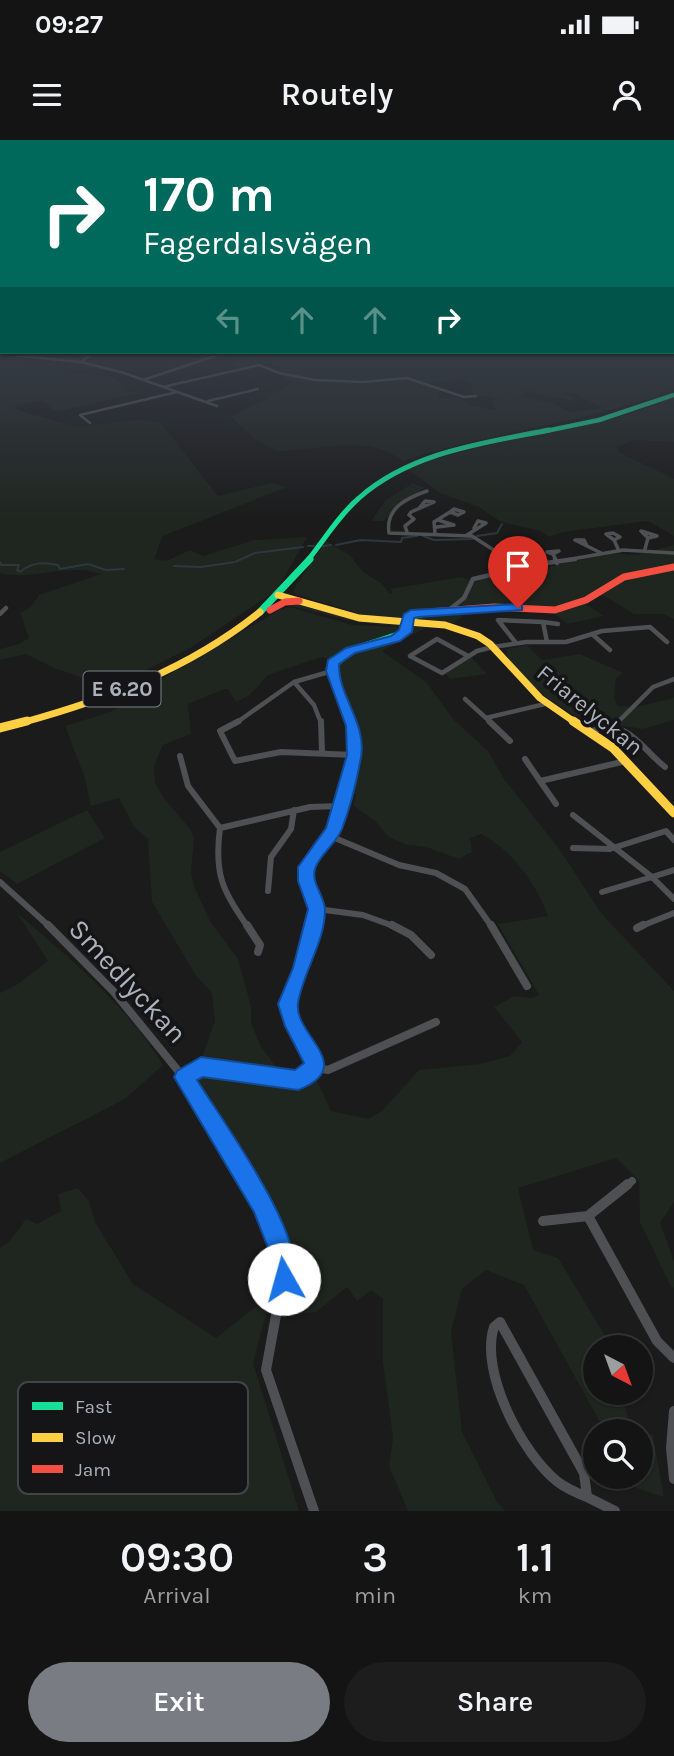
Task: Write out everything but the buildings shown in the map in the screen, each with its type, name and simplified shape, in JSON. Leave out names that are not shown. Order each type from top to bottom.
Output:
[{"type":"main road","name":"E 6.20","points":[[0,728],[128,687],[180,663],[235,630],[263,612],[281,596],[343,511],[361,494],[415,462],[471,445],[608,418],[674,395]]},
{"type":"main road","name":"E 6.20","points":[[235,630],[291,589],[304,573],[321,542]]},
{"type":"main road","points":[[184,1077],[201,1067],[298,1080],[314,1067],[313,1055],[295,1026],[288,1004],[302,968],[317,909],[306,871],[312,858],[330,836],[354,755],[349,712],[332,671],[333,663],[340,656],[396,639],[405,632],[408,617],[415,613],[506,607],[556,610],[586,600],[624,577],[674,568]]},
{"type":"main road","points":[[263,612],[285,602],[299,601],[291,589]]},
{"type":"main road","name":"Friarelyckan","points":[[281,596],[359,618],[455,627],[478,636],[493,647],[516,675],[549,704],[592,731],[626,761],[674,813]]},
{"type":"street","points":[[90,423],[80,415],[173,393]]},
{"type":"street","points":[[180,393],[217,406]]},
{"type":"street","points":[[206,401],[238,393]]},
{"type":"street","points":[[453,393],[465,397],[476,396]]},
{"type":"street","points":[[427,491],[409,499],[387,517],[388,533],[406,529],[467,535],[514,568]]},
{"type":"street","points":[[406,529],[401,520],[420,507]]},
{"type":"street","points":[[436,530],[434,522],[450,512]]},
{"type":"street","points":[[436,530],[454,526],[438,520]]},
{"type":"street","points":[[467,535],[474,528]]},
{"type":"street","points":[[645,549],[648,538]]},
{"type":"street","points":[[614,540],[619,551]]},
{"type":"street","points":[[587,546],[602,554]]},
{"type":"street","points":[[449,610],[461,602],[472,579],[514,568],[619,551],[645,549],[674,553]]},
{"type":"street","points":[[553,554],[557,562]]},
{"type":"street","points":[[0,614],[6,608]]},
{"type":"street","points":[[516,643],[498,620],[558,624]]},
{"type":"street","points":[[543,622],[547,642]]},
{"type":"street","points":[[468,656],[437,639],[410,656],[442,673],[468,656],[493,647],[516,643],[566,642],[592,634],[650,627],[667,642]]},
{"type":"street","points":[[592,634],[610,650]]},
{"type":"street","points":[[332,671],[294,682],[252,715],[220,731],[235,761],[281,751],[354,755]]},
{"type":"street","points":[[592,731],[614,726],[653,687],[674,679]]},
{"type":"street","points":[[294,682],[316,703],[322,729],[321,752]]},
{"type":"street","points":[[466,699],[510,741]]},
{"type":"street","points":[[486,719],[549,704]]},
{"type":"street","points":[[614,726],[631,733],[651,757],[665,767]]},
{"type":"street","points":[[180,756],[181,773],[188,789],[220,828],[216,856],[222,891],[260,945],[258,952]]},
{"type":"street","points":[[525,759],[556,804]]},
{"type":"street","points":[[540,781],[626,761]]},
{"type":"street","points":[[220,828],[248,825],[294,810],[340,806]]},
{"type":"street","points":[[268,891],[269,863],[278,845],[294,825],[294,810]]},
{"type":"street","points":[[573,815],[617,847],[674,899]]},
{"type":"street","points":[[573,848],[617,847],[666,831],[674,840]]},
{"type":"street","points":[[330,836],[385,860],[436,873],[465,889],[482,909],[527,986]]},
{"type":"street","points":[[601,892],[674,870]]},
{"type":"street","name":"Smedlyckan","points":[[0,882],[74,948],[184,1077],[262,1205],[284,1258],[284,1279],[268,1341],[266,1370],[314,1511]]},
{"type":"street","points":[[317,909],[350,911],[406,932],[421,942],[431,955]]},
{"type":"street","points":[[636,928],[674,913]]},
{"type":"street","points":[[314,1067],[328,1070],[436,1022]]},
{"type":"street","points":[[543,1221],[589,1216],[632,1181]]},
{"type":"street","points":[[589,1216],[657,1341],[674,1358]]},
{"type":"street","points":[[587,1497],[584,1472],[513,1340],[503,1325],[495,1323],[491,1341],[495,1376],[514,1423],[551,1475],[571,1491],[587,1497],[603,1508],[615,1511]]},
{"type":"street","points":[[674,1411],[671,1448],[674,1479]]},
{"type":"shaded area","points":[[0,393],[138,393],[61,411],[54,411],[43,401],[17,405],[15,408],[77,427],[138,420],[161,423],[218,496],[272,483],[287,487],[163,536],[154,559],[166,561],[190,550],[203,556],[254,540],[307,537],[277,590],[192,647],[112,687],[56,669],[26,654],[0,660],[0,649],[29,638],[20,613],[31,607],[39,595],[101,574],[76,570],[25,575],[0,573]]},
{"type":"shaded area","points":[[274,393],[439,393],[442,398],[461,398],[468,404],[495,410],[492,404],[495,399],[469,393],[525,393],[524,397],[555,404],[570,412],[602,408],[573,393],[564,393],[574,399],[571,401],[537,393],[663,393],[607,411],[437,450],[403,461],[380,449],[367,446],[330,446],[288,451],[272,449],[230,416],[267,400],[266,397]]},
{"type":"shaded area","points":[[674,397],[674,442],[634,440],[617,447],[619,452],[674,479],[674,536],[648,521],[563,532],[549,537],[541,531],[501,522],[479,507],[440,493],[407,469],[473,449],[609,420]]},
{"type":"shaded area","points":[[413,483],[425,488],[401,503],[384,521],[371,521],[386,500]]},
{"type":"shaded area","points":[[326,541],[350,555],[363,572],[381,583],[390,594],[393,593],[390,589],[462,577],[470,581],[513,574],[529,576],[531,573],[528,570],[539,567],[545,572],[547,567],[612,553],[636,555],[674,545],[674,619],[664,614],[634,614],[603,595],[583,602],[604,616],[567,624],[549,609],[474,607],[454,623],[366,616],[295,594],[293,590]]},
{"type":"shaded area","points":[[298,603],[359,620],[403,624],[406,627],[431,625],[382,651],[426,682],[454,720],[488,751],[504,779],[560,850],[601,913],[674,991],[674,1202],[660,1223],[674,1261],[674,1287],[672,1289],[640,1222],[639,1181],[616,1158],[518,1188],[533,1250],[558,1258],[605,1335],[583,1335],[583,1391],[524,1285],[486,1270],[462,1289],[451,1332],[462,1432],[497,1502],[505,1511],[408,1511],[389,1466],[393,1438],[383,1362],[383,1299],[371,1290],[357,1301],[347,1287],[316,1312],[284,1315],[296,1266],[286,1229],[195,1076],[215,1021],[212,993],[195,974],[152,902],[148,839],[134,827],[119,798],[91,806],[85,778],[65,726],[110,712],[121,706],[128,696],[157,685],[165,677],[279,610],[290,607],[352,625],[404,627],[356,622],[282,604]],"holes":[[[321,657],[339,662],[335,670],[356,729],[356,758],[348,791],[356,795],[353,805],[375,821],[388,836],[407,845],[426,847],[459,859],[472,852],[470,838],[481,834],[503,849],[522,869],[548,916],[498,924],[539,995],[532,998],[514,996],[494,1007],[522,1042],[510,1056],[480,1064],[419,1070],[382,1111],[368,1119],[331,1111],[317,1081],[290,1085],[261,1047],[251,1023],[251,1006],[238,959],[210,921],[194,886],[191,872],[194,838],[190,829],[163,797],[155,782],[154,766],[163,745],[191,734],[188,704],[225,689],[228,689],[236,702],[250,695],[268,675]]]},
{"type":"shaded area","points":[[527,645],[542,660],[580,654],[623,673],[616,678],[614,698],[618,706],[636,707],[674,698],[674,720],[643,729],[605,723],[593,713],[578,717],[534,688],[514,669],[508,659],[507,649]]},
{"type":"shaded area","points":[[470,656],[487,674],[450,679],[445,673]]},
{"type":"shaded area","points":[[87,810],[105,838],[17,884],[0,871],[0,852]]},
{"type":"shaded area","points":[[17,913],[77,965],[115,1003],[163,1065],[125,1099],[0,1163],[0,993],[18,984],[48,961]]},
{"type":"shaded area","points":[[78,1188],[89,1201],[95,1222],[133,1284],[216,1338],[258,1305],[269,1303],[253,1363],[299,1511],[0,1511],[0,1248],[9,1242],[26,1219],[37,1224],[61,1211],[58,1194]]},
{"type":"shaded area","points":[[591,1405],[625,1405],[628,1419],[598,1419]]},
{"type":"shaded area","points":[[653,1435],[664,1497],[639,1489],[653,1489]]},
{"type":"waterway","points":[[477,536],[497,533],[502,524]]},
{"type":"waterway","points":[[336,545],[361,540],[401,542],[402,538],[417,536]]},
{"type":"waterway","points":[[423,536],[434,540],[473,539]]},
{"type":"waterway","points":[[323,546],[331,545]]},
{"type":"waterway","points":[[308,546],[314,546]]},
{"type":"waterway","points":[[174,566],[201,567],[235,562],[255,553],[303,547]]},
{"type":"waterway","points":[[0,562],[1,565],[19,565],[17,570],[20,572],[29,566],[43,563],[58,565],[60,569],[88,564],[106,570],[124,569]]},
{"type":"traffic: fast","points":[[260,612],[296,576],[357,499],[389,475],[456,449],[599,420],[674,395]]},
{"type":"traffic: fast","points":[[324,844],[334,826],[342,801],[352,744],[349,717],[332,669],[345,654],[405,632],[408,617],[429,612]]},
{"type":"traffic: slow","points":[[278,595],[359,618],[445,625],[478,636],[490,644],[540,698],[613,748],[674,813]]},
{"type":"traffic: slow","points":[[0,728],[68,709],[137,685],[202,653],[260,612]]},
{"type":"traffic: jam","points":[[429,612],[494,607],[555,610],[586,600],[624,577],[674,567]]},
{"type":"traffic: jam","points":[[270,610],[285,602],[299,601]]},
{"type":"traffic: jam","points":[[184,1078],[200,1067],[298,1080],[314,1067],[313,1055],[294,1026],[288,1005],[302,968],[317,909],[306,881],[307,867],[324,844]]},
{"type":"route","points":[[284,1279],[284,1258],[262,1205],[184,1077],[201,1067],[298,1080],[314,1067],[313,1055],[295,1026],[288,1004],[302,968],[317,909],[306,881],[307,867],[334,830],[354,755],[353,726],[332,671],[333,663],[351,650],[396,639],[408,627],[408,617],[415,613],[518,608]]}]
